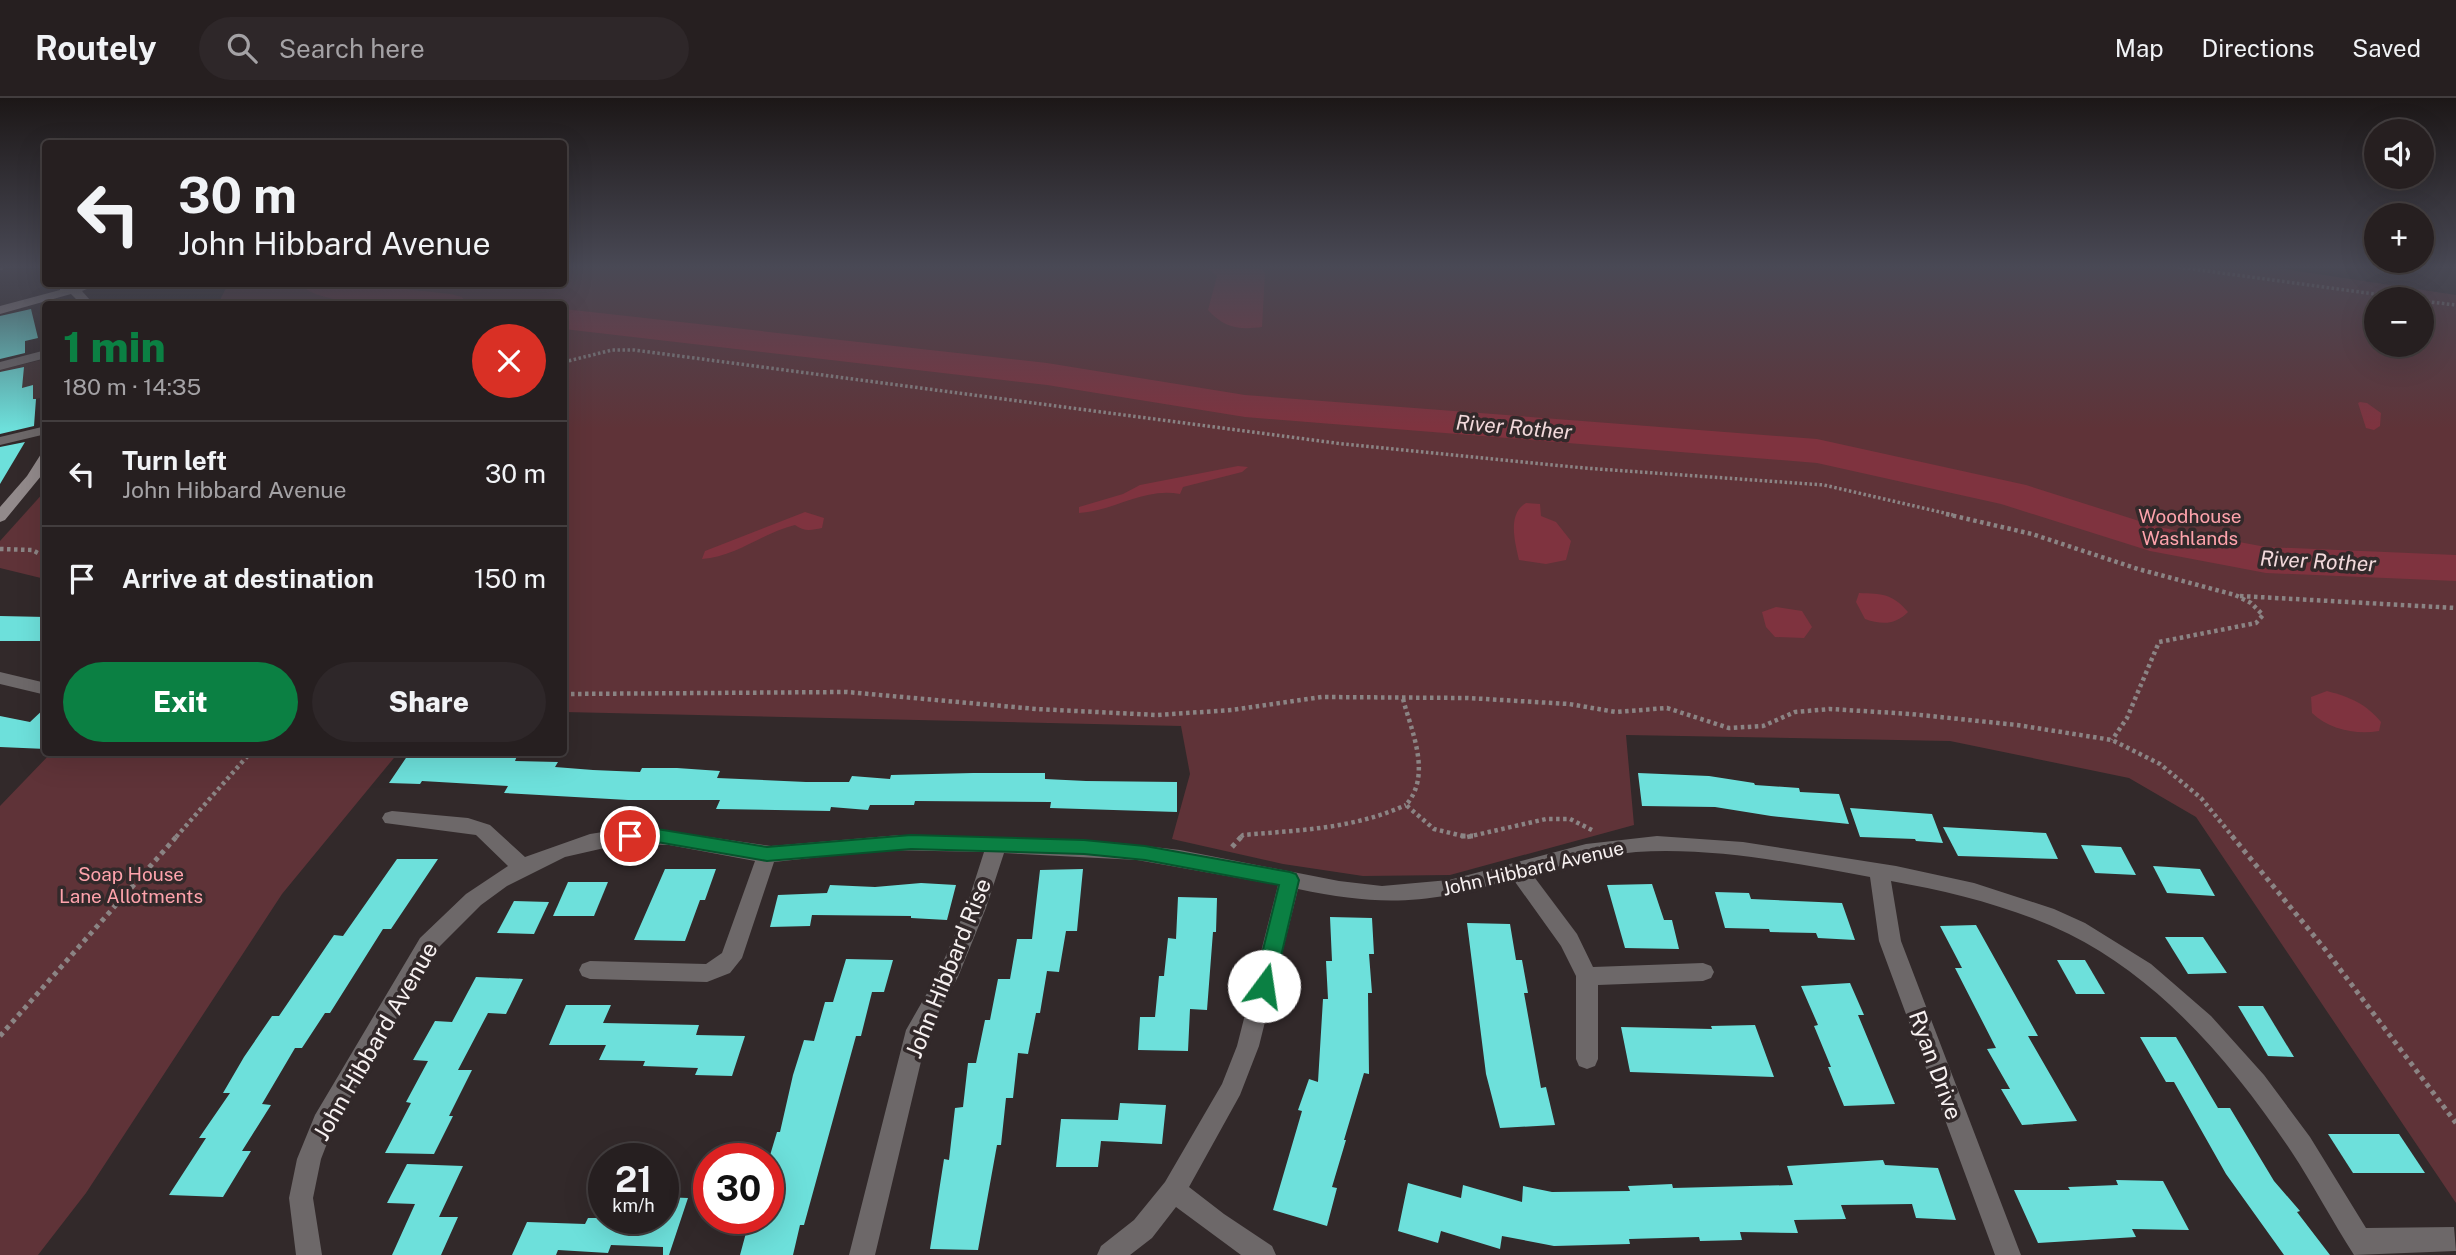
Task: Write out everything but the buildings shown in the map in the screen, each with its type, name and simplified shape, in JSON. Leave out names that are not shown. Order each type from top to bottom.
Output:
[{"type":"main road","points":[[0,517],[42,463]]},
{"type":"street","points":[[0,366],[42,355]]},
{"type":"street","points":[[0,440],[42,431]]},
{"type":"street","points":[[0,693],[8,680],[42,688]]},
{"type":"street","points":[[392,818],[468,825],[483,830],[522,867]]},
{"type":"street","name":"John Hibbard Avenue","points":[[309,1255],[301,1198],[309,1159],[323,1123],[428,944],[448,919],[474,897],[522,867],[594,842],[630,836],[657,836],[767,854],[878,843],[1084,847],[1145,853],[1388,895],[1460,887],[1611,847],[1650,844],[1696,845],[1880,872],[2013,904],[2076,928],[2119,953],[2168,992],[2259,1086],[2301,1145],[2364,1247],[2454,1239]]},
{"type":"street","name":"John Hibbard Rise","points":[[862,1255],[917,1030],[947,977],[976,908],[996,845]]},
{"type":"street","points":[[590,970],[707,973],[722,967],[731,958],[767,854]]},
{"type":"street","points":[[1519,872],[1569,940],[1587,976],[1587,1059]]},
{"type":"street","name":"Ryan Drive","points":[[1880,872],[1882,904],[1890,941],[2008,1255]]},
{"type":"street","points":[[1110,1255],[1143,1229],[1174,1190],[1232,1088],[1248,1046],[1290,880]]},
{"type":"street","points":[[1587,976],[1703,972]]},
{"type":"street","points":[[1174,1190],[1215,1223],[1263,1255]]},
{"type":"path","points":[[567,361],[612,350],[634,350],[1342,444],[1584,468],[1825,485],[2032,534],[2138,569],[2235,595],[2251,603],[2263,615],[2256,623],[2159,642],[2127,718],[2112,740]]},
{"type":"path","points":[[0,549],[32,550],[42,555]]},
{"type":"path","points":[[2235,595],[2456,608]]},
{"type":"path","points":[[567,694],[847,692],[1037,709],[1157,715],[1231,710],[1322,697],[1480,699],[1569,704],[1616,712],[1667,708],[1729,728],[1762,726],[1795,712],[1843,710],[2017,725],[2112,740],[2160,764],[2201,798],[2324,948],[2456,1123]]},
{"type":"path","points":[[1220,865],[1243,835],[1342,829],[1382,818],[1406,805],[1416,793],[1419,780],[1416,747],[1403,699]]},
{"type":"path","points":[[0,1036],[247,756]]},
{"type":"path","points":[[1406,805],[1434,829],[1467,837],[1546,820],[1570,819],[1593,830],[1611,847]]},
{"type":"shaded area","points":[[1220,321],[1262,321],[1262,327],[1232,326]]},
{"type":"shaded area","points":[[42,360],[42,398],[0,407],[0,370]]},
{"type":"shaded area","points":[[2358,403],[2367,403],[2381,413],[2380,426],[2374,430],[2366,428]]},
{"type":"shaded area","points":[[1238,466],[1248,467],[1242,472],[1183,487],[1180,494],[1141,496],[1079,513],[1079,507],[1123,494],[1140,485]]},
{"type":"shaded area","points":[[1526,503],[1540,504],[1541,516],[1556,522],[1571,541],[1566,560],[1546,564],[1519,560],[1514,521],[1520,508]]},
{"type":"shaded area","points":[[805,512],[824,518],[822,528],[805,530],[795,525],[726,554],[702,559],[705,551]]},
{"type":"shaded area","points":[[1859,593],[1886,596],[1897,601],[1908,612],[1888,623],[1865,619],[1856,602]]},
{"type":"shaded area","points":[[1776,607],[1802,611],[1812,627],[1804,638],[1775,637],[1766,627],[1762,612]]},
{"type":"shaded area","points":[[2327,691],[2350,699],[2369,710],[2381,722],[2379,731],[2343,730],[2319,719],[2312,713],[2311,697]]},
{"type":"green space","name":"Woodhouse Washlands","points":[[567,321],[2364,321],[2364,357],[2434,357],[2434,321],[2456,321],[2456,1203],[2196,817],[2129,778],[1950,741],[1626,735],[1634,825],[1450,875],[1363,876],[1283,864],[1172,839],[1190,774],[1181,726],[567,712]]},
{"type":"green space","points":[[42,494],[42,578],[0,568],[0,541]]},
{"type":"green space","name":"Soap House Lane Allotments","points":[[48,756],[396,756],[282,894],[86,1193],[38,1255],[0,1255],[0,806]]},
{"type":"waterway","name":"River Rother","points":[[582,321],[1047,374],[1245,406],[1817,451],[2012,494],[2150,538],[2266,560],[2456,568]]},
{"type":"route","points":[[630,836],[657,836],[767,854],[911,842],[1084,847],[1220,865],[1290,880],[1264,986]]}]
